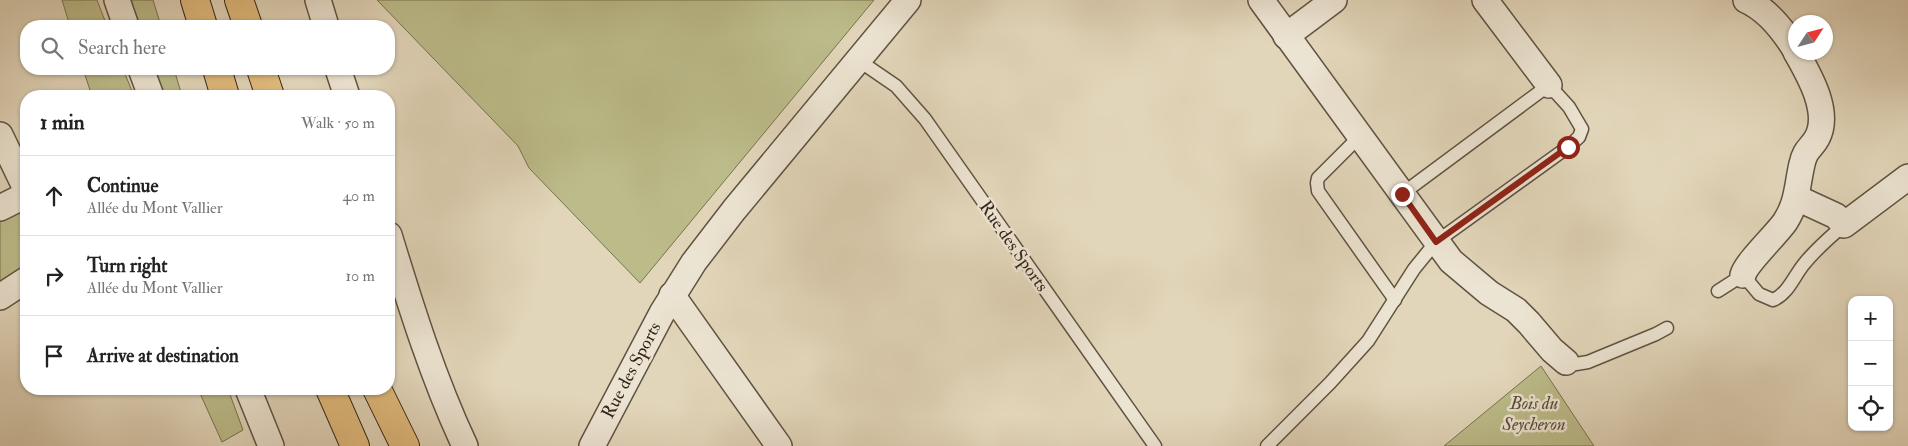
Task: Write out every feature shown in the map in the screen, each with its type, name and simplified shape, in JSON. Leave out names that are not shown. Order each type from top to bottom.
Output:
[{"type":"highway","points":[[195,0],[201,20]]},
{"type":"highway","points":[[239,0],[246,20]]},
{"type":"highway","points":[[218,75],[223,90]]},
{"type":"highway","points":[[263,75],[268,90]]},
{"type":"highway","points":[[333,395],[355,446]]},
{"type":"highway","points":[[380,395],[405,446]]},
{"type":"street","points":[[117,0],[124,20]]},
{"type":"street","points":[[318,0],[324,20]]},
{"type":"street","name":"Rue des Sports","points":[[592,446],[672,295],[694,262],[734,210],[908,0]]},
{"type":"street","points":[[1261,0],[1451,261],[1489,293],[1516,310],[1552,350],[1566,362]]},
{"type":"street","points":[[1286,36],[1334,0]]},
{"type":"street","points":[[1485,0],[1550,85]]},
{"type":"street","points":[[1746,0],[1763,10],[1788,39]]},
{"type":"street","points":[[1744,275],[1748,266],[1785,221],[1797,198],[1805,152],[1817,138],[1821,120],[1819,100],[1800,60]]},
{"type":"street","points":[[143,75],[149,90]]},
{"type":"street","points":[[340,75],[345,90]]},
{"type":"street","points":[[0,135],[20,177]]},
{"type":"street","points":[[1797,198],[1836,216],[1844,225],[1908,177]]},
{"type":"street","points":[[0,208],[20,198]]},
{"type":"street","points":[[395,254],[440,388],[466,446]]},
{"type":"street","points":[[0,298],[20,284]]},
{"type":"street","points":[[672,295],[779,446]]},
{"type":"street","points":[[250,395],[271,446]]},
{"type":"lane","name":"Rue des Sports","points":[[858,60],[896,86],[925,119],[1155,446]]},
{"type":"lane","points":[[1267,446],[1352,360],[1381,324],[1414,269],[1436,242],[1568,147],[1579,136],[1582,129],[1577,119],[1550,85],[1402,194]]},
{"type":"lane","points":[[1360,136],[1318,178],[1318,192],[1395,300]]},
{"type":"lane","points":[[1718,291],[1744,275],[1759,294],[1773,300],[1777,298],[1783,294],[1818,248],[1844,225]]},
{"type":"lane","points":[[1566,362],[1576,364],[1588,362],[1667,328]]},
{"type":"green space","points":[[62,0],[97,0],[105,20],[68,20]]},
{"type":"green space","points":[[131,0],[153,0],[159,20],[138,20]]},
{"type":"green space","points":[[377,0],[874,0],[640,283],[529,168],[518,146]]},
{"type":"green space","points":[[85,75],[125,75],[132,90],[90,90]]},
{"type":"green space","points":[[156,75],[176,75],[180,90],[162,90]]},
{"type":"green space","points":[[20,213],[20,278],[0,291],[0,217]]},
{"type":"green space","name":"Bois du Seycheron","points":[[1541,366],[1594,446],[1444,446]]},
{"type":"green space","points":[[201,395],[230,395],[243,430],[222,442]]},
{"type":"route","points":[[1402,194],[1436,242],[1568,147]]}]
